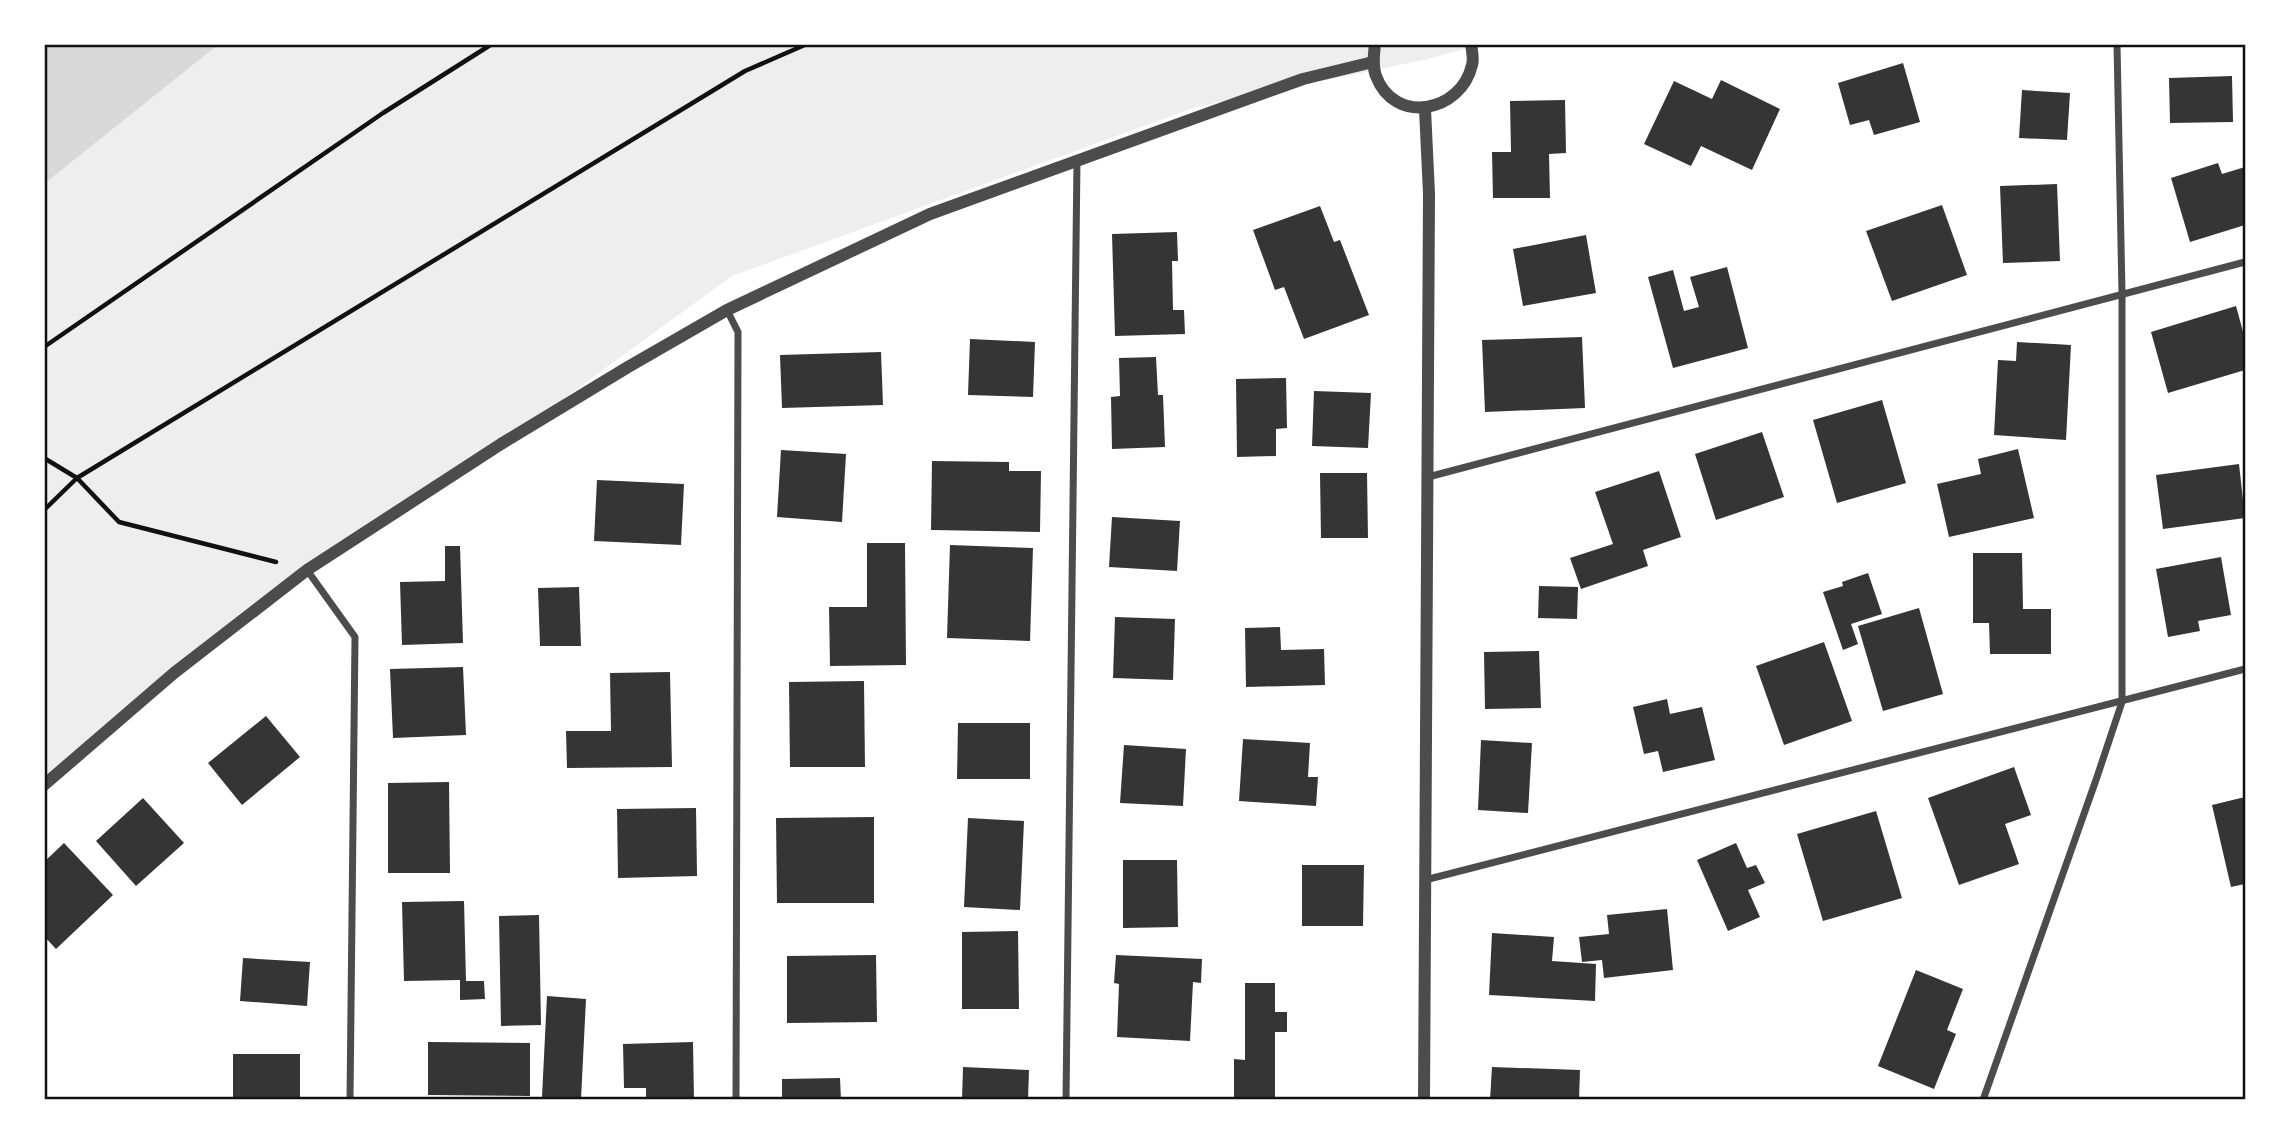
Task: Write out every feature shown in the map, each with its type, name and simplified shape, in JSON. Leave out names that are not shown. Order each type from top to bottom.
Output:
[{"type":"street","points":[[1375,44],[1375,76],[1384,92],[1403,105],[1425,108],[1443,104],[1464,85],[1473,63],[1471,44]]},
{"type":"street","points":[[1983,1100],[2098,778],[2122,702],[2122,293],[2117,44]]},
{"type":"street","points":[[44,785],[174,673],[307,570],[512,437],[727,310],[930,214],[1303,79],[1373,62]]},
{"type":"street","points":[[1424,1100],[1429,194],[1425,108]]},
{"type":"street","points":[[1066,1100],[1077,160]]},
{"type":"street","points":[[1428,477],[2245,262]]},
{"type":"street","points":[[727,310],[738,332],[736,1100]]},
{"type":"street","points":[[307,570],[355,637],[350,1100]]},
{"type":"street","points":[[1425,880],[2245,669]]},
{"type":"path","points":[[44,347],[383,113],[492,44]]},
{"type":"path","points":[[44,510],[77,478],[745,71],[807,44]]},
{"type":"path","points":[[44,458],[77,478],[119,522],[307,570]]},
{"type":"shaded area","points":[[44,44],[219,44],[44,184]]},
{"type":"shaded area","points":[[219,44],[1483,44],[1428,59],[1196,107],[732,276],[501,444],[307,570],[44,785],[44,184]]},
{"type":"building","points":[[1903,63],[1920,122],[1874,135],[1869,120],[1850,125],[1838,83]]},
{"type":"building","points":[[2232,76],[2233,122],[2170,123],[2169,78]]},
{"type":"building","points":[[1721,80],[1780,109],[1752,170],[1701,146],[1691,166],[1644,144],[1674,81],[1712,99]]},
{"type":"building","points":[[2022,90],[2070,93],[2067,140],[2019,138]]},
{"type":"building","points":[[1565,100],[1566,153],[1549,154],[1550,198],[1493,198],[1492,152],[1511,152],[1510,101]]},
{"type":"building","points":[[2218,163],[2222,174],[2245,167],[2245,225],[2190,242],[2171,178]]},
{"type":"building","points":[[2057,184],[2060,261],[2003,263],[2000,186]]},
{"type":"building","points":[[1942,205],[1967,275],[1892,301],[1866,231]]},
{"type":"building","points":[[1320,206],[1334,242],[1340,240],[1369,315],[1304,339],[1284,287],[1275,290],[1253,230]]},
{"type":"building","points":[[1177,232],[1178,261],[1172,261],[1173,310],[1184,310],[1185,334],[1115,336],[1112,234]]},
{"type":"building","points":[[1586,235],[1596,293],[1523,306],[1513,249]]},
{"type":"building","points":[[1727,267],[1748,348],[1673,368],[1648,277],[1673,270],[1684,311],[1699,307],[1690,277]]},
{"type":"building","points":[[2236,306],[2245,339],[2245,370],[2168,393],[2151,332]]},
{"type":"building","points":[[1582,337],[1585,408],[1485,412],[1482,340]]},
{"type":"building","points":[[970,339],[1035,342],[1033,397],[968,395]]},
{"type":"building","points":[[2017,342],[2071,345],[2066,440],[1994,435],[1998,360],[2016,361]]},
{"type":"building","points":[[881,352],[883,405],[782,408],[780,355]]},
{"type":"building","points":[[1156,357],[1158,395],[1163,395],[1165,447],[1112,449],[1111,397],[1120,396],[1119,358]]},
{"type":"building","points":[[1286,378],[1287,428],[1276,429],[1276,456],[1237,457],[1236,379]]},
{"type":"building","points":[[1314,391],[1371,393],[1368,448],[1312,446]]},
{"type":"building","points":[[1882,400],[1906,483],[1837,503],[1813,420]]},
{"type":"building","points":[[1762,432],[1784,497],[1716,520],[1695,454]]},
{"type":"building","points":[[2018,449],[2034,518],[1949,537],[1937,484],[1981,474],[1978,459]]},
{"type":"building","points":[[781,450],[846,454],[842,522],[777,517]]},
{"type":"building","points":[[932,461],[1009,462],[1009,471],[1041,471],[1040,532],[931,530]]},
{"type":"building","points":[[2239,464],[2245,518],[2163,529],[2156,475]]},
{"type":"building","points":[[1659,471],[1681,537],[1643,550],[1648,566],[1581,589],[1570,558],[1613,544],[1595,492]]},
{"type":"building","points":[[1320,473],[1367,473],[1368,538],[1321,538]]},
{"type":"building","points":[[597,480],[684,484],[681,545],[594,541]]},
{"type":"building","points":[[1112,517],[1180,521],[1177,571],[1109,567]]},
{"type":"building","points":[[867,543],[905,543],[906,665],[830,666],[829,607],[867,607]]},
{"type":"building","points":[[950,545],[1033,548],[1030,641],[947,638]]},
{"type":"building","points":[[445,546],[460,546],[463,643],[402,645],[400,582],[445,581]]},
{"type":"building","points":[[1973,553],[2022,553],[2023,609],[2051,609],[2051,654],[1990,654],[1989,623],[1973,623]]},
{"type":"building","points":[[2221,557],[2231,615],[2198,621],[2200,631],[2168,637],[2156,569]]},
{"type":"building","points":[[1868,573],[1882,614],[1851,624],[1858,644],[1843,650],[1823,592],[1843,586],[1842,582]]},
{"type":"building","points":[[1539,586],[1578,587],[1577,619],[1538,618]]},
{"type":"building","points":[[579,587],[581,646],[540,646],[538,588]]},
{"type":"building","points":[[1919,608],[1943,694],[1883,711],[1858,626]]},
{"type":"building","points":[[1115,617],[1175,619],[1173,680],[1113,678]]},
{"type":"building","points":[[1280,627],[1281,650],[1324,649],[1325,685],[1246,687],[1245,628]]},
{"type":"building","points":[[1824,642],[1852,721],[1784,745],[1756,666]]},
{"type":"building","points":[[1539,651],[1541,708],[1485,709],[1484,652]]},
{"type":"building","points":[[463,667],[466,735],[393,738],[390,669]]},
{"type":"building","points":[[670,672],[672,767],[567,768],[566,731],[611,731],[610,673]]},
{"type":"building","points":[[864,681],[865,767],[790,767],[789,682]]},
{"type":"building","points":[[1667,699],[1670,714],[1702,707],[1715,760],[1663,772],[1658,751],[1644,754],[1633,707]]},
{"type":"building","points":[[266,716],[300,757],[242,805],[208,763]]},
{"type":"building","points":[[958,723],[1030,723],[1030,779],[957,779]]},
{"type":"building","points":[[1243,739],[1310,743],[1308,777],[1318,777],[1316,806],[1239,801]]},
{"type":"building","points":[[1481,740],[1532,743],[1528,813],[1478,810]]},
{"type":"building","points":[[1124,745],[1186,749],[1183,806],[1120,803]]},
{"type":"building","points":[[2014,767],[2031,815],[2005,824],[2019,864],[1959,885],[1928,798]]},
{"type":"building","points":[[449,782],[450,873],[388,873],[388,783]]},
{"type":"building","points":[[2245,797],[2245,884],[2231,887],[2212,805]]},
{"type":"building","points":[[143,798],[184,843],[136,886],[96,841]]},
{"type":"building","points":[[696,808],[697,876],[618,878],[617,809]]},
{"type":"building","points":[[1876,811],[1902,898],[1823,921],[1797,834]]},
{"type":"building","points":[[874,817],[874,903],[777,903],[776,818]]},
{"type":"building","points":[[968,818],[1024,821],[1020,910],[964,907]]},
{"type":"building","points":[[64,843],[113,895],[56,949],[44,936],[44,862]]},
{"type":"building","points":[[1736,843],[1747,868],[1756,865],[1765,883],[1748,890],[1760,917],[1728,931],[1697,860]]},
{"type":"building","points":[[1123,860],[1177,860],[1178,927],[1123,928]]},
{"type":"building","points":[[1302,865],[1364,865],[1363,926],[1302,926]]},
{"type":"building","points":[[464,901],[466,981],[484,981],[485,999],[460,1000],[460,980],[404,981],[402,902]]},
{"type":"building","points":[[1667,909],[1673,970],[1604,978],[1602,960],[1582,962],[1579,937],[1609,934],[1607,915]]},
{"type":"building","points":[[539,915],[541,1025],[501,1026],[499,916]]},
{"type":"building","points":[[1018,931],[1019,1009],[962,1009],[962,932]]},
{"type":"building","points":[[1492,933],[1554,937],[1552,961],[1596,964],[1595,1001],[1489,995]]},
{"type":"building","points":[[876,955],[877,1022],[787,1023],[787,956]]},
{"type":"building","points":[[1116,955],[1202,959],[1201,983],[1193,982],[1190,1041],[1117,1037],[1119,984],[1114,983]]},
{"type":"building","points":[[243,958],[310,962],[307,1006],[240,1001]]},
{"type":"building","points":[[1916,970],[1963,989],[1947,1030],[1956,1034],[1934,1089],[1878,1066]]},
{"type":"building","points":[[1245,983],[1275,983],[1275,1012],[1287,1012],[1287,1032],[1275,1032],[1275,1100],[1234,1100],[1234,1059],[1245,1060]]},
{"type":"building","points":[[547,996],[586,999],[581,1099],[542,1097]]},
{"type":"building","points":[[428,1042],[530,1043],[530,1096],[428,1095]]},
{"type":"building","points":[[693,1042],[694,1100],[646,1100],[646,1088],[624,1088],[623,1044]]},
{"type":"building","points":[[233,1054],[300,1054],[300,1100],[233,1100]]},
{"type":"building","points":[[963,1067],[1029,1070],[1028,1100],[962,1100]]},
{"type":"building","points":[[1492,1067],[1580,1070],[1579,1100],[1490,1100]]},
{"type":"building","points":[[840,1078],[841,1100],[782,1100],[782,1079]]}]
